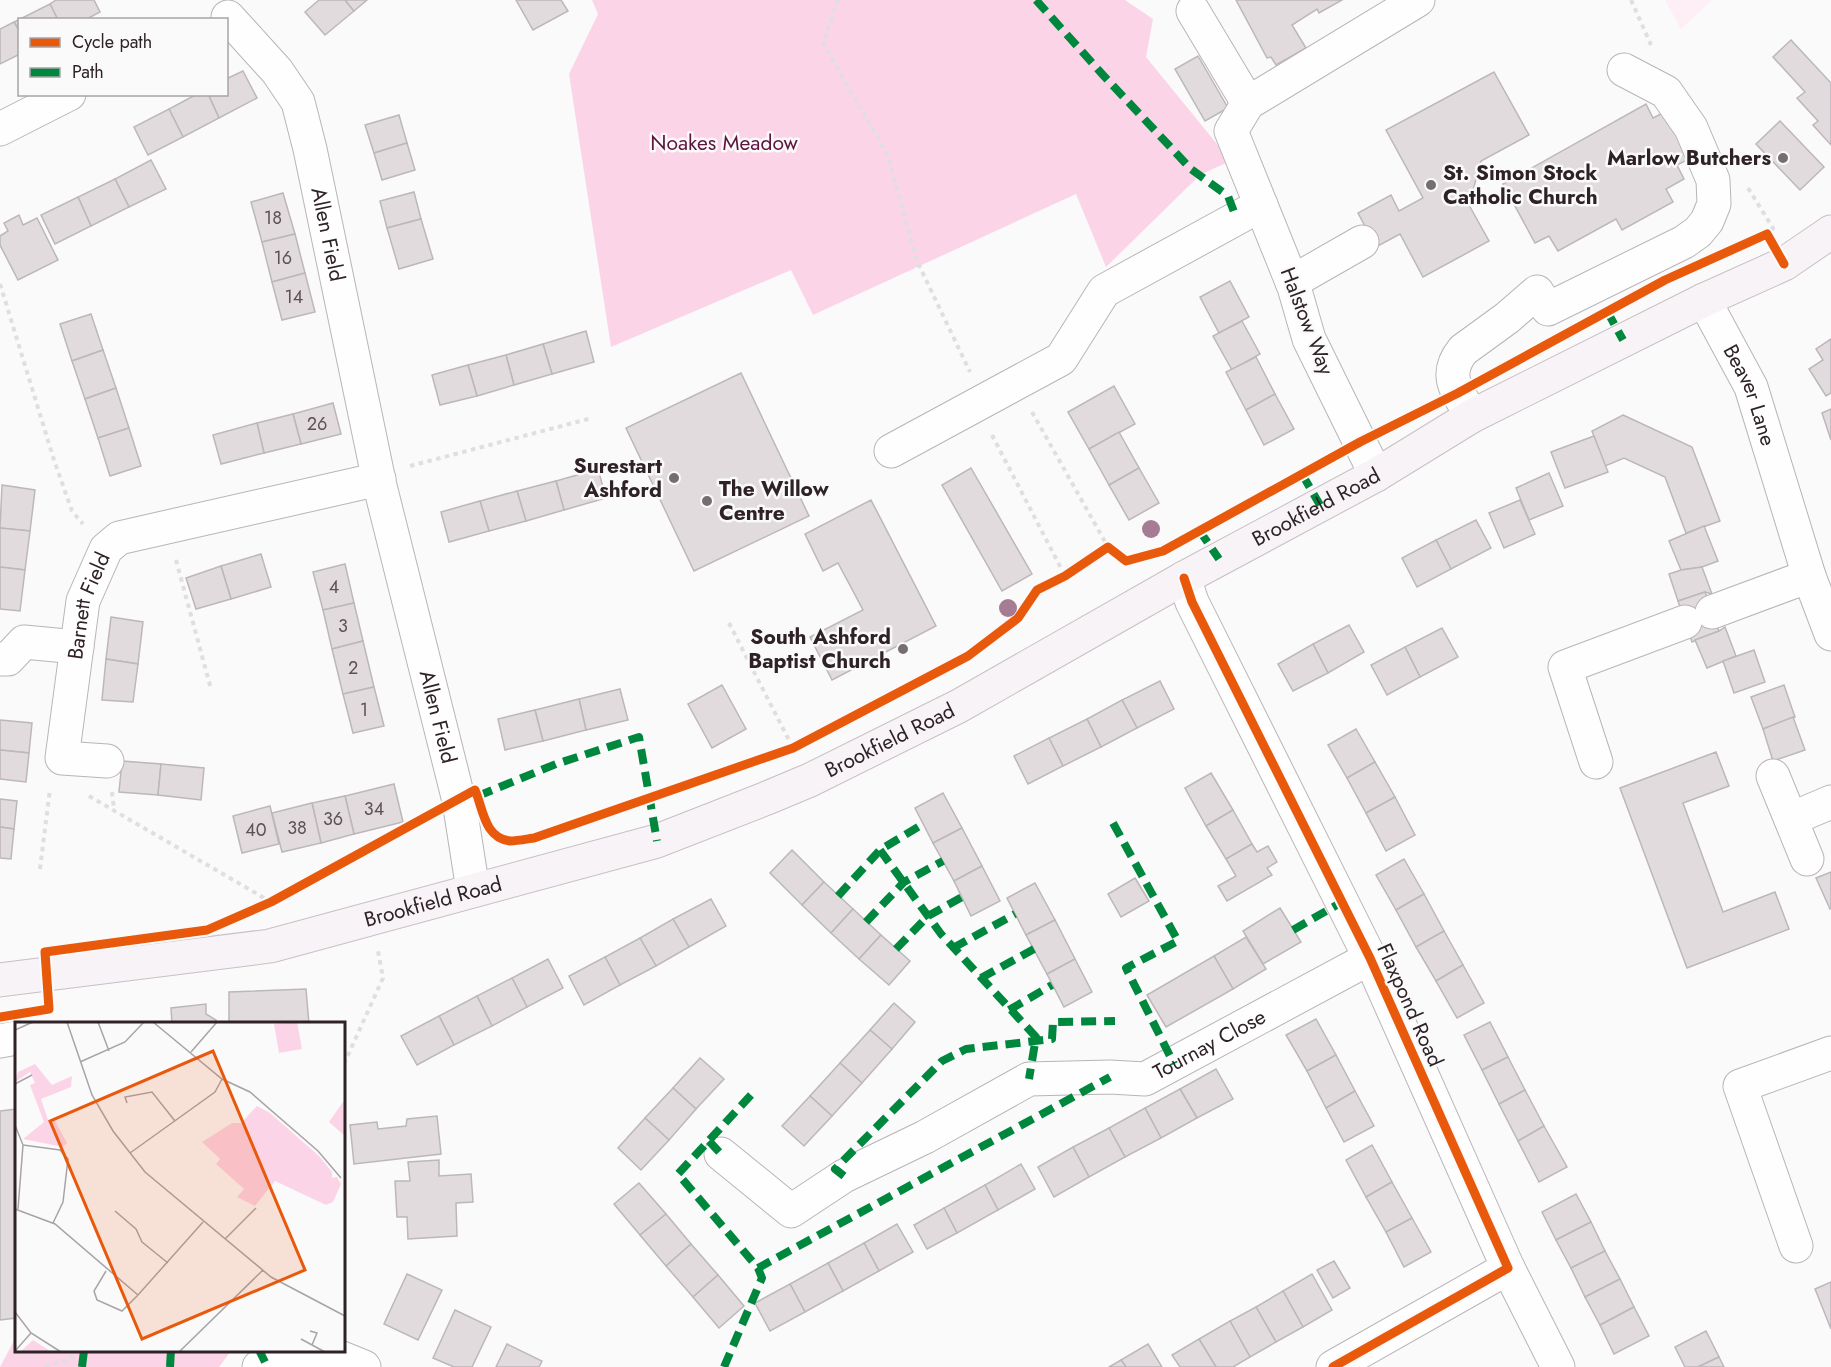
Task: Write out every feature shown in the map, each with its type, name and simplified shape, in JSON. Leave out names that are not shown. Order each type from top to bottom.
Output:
[{"type":"main road","points":[[1704,300],[1784,264],[1831,232]]},
{"type":"main road","name":"Brookfield Road","points":[[0,980],[270,946],[657,841],[810,780],[960,706],[1184,578],[1376,475],[1472,416],[1704,300]]},
{"type":"street","points":[[1193,11],[1248,103],[1418,0]]},
{"type":"street","name":"Allen Field","points":[[231,12],[298,102],[310,149],[378,477],[459,801],[473,890]]},
{"type":"street","points":[[1472,416],[1453,384],[1452,377],[1458,356],[1463,350],[1508,318],[1537,292],[1548,309],[1684,242],[1698,232],[1707,221],[1714,204],[1713,180],[1691,128],[1666,92],[1624,70]]},
{"type":"street","points":[[0,129],[65,96]]},
{"type":"street","name":"Halstow Way","points":[[1248,103],[1231,131],[1292,282],[1309,339],[1376,475]]},
{"type":"street","points":[[891,451],[1061,359],[1104,291],[1261,204]]},
{"type":"street","points":[[1292,282],[1362,242]]},
{"type":"street","name":"Beaver Lane","points":[[1704,300],[1751,387],[1809,576],[1831,634]]},
{"type":"street","name":"Barnett Field","points":[[62,758],[83,601],[106,549],[119,538],[378,477]]},
{"type":"street","points":[[1596,762],[1565,667],[1809,576]]},
{"type":"street","name":"Flaxpond Road","points":[[1184,578],[1192,603],[1370,958],[1508,1268],[1558,1367]]},
{"type":"street","points":[[0,659],[8,659],[24,642],[77,647]]},
{"type":"street","points":[[62,758],[107,761]]},
{"type":"street","points":[[1773,776],[1807,859]]},
{"type":"street","points":[[1791,819],[1831,802]]},
{"type":"street","name":"Tournay Close","points":[[721,1154],[791,1211],[844,1176],[925,1137],[1029,1079],[1110,1077],[1145,1079],[1370,958]]},
{"type":"street","points":[[0,1041],[15,1038]]},
{"type":"street","points":[[1796,1246],[1740,1086],[1831,1053]]},
{"type":"street","points":[[1333,1367],[1508,1268]]},
{"type":"street","points":[[259,1367],[265,1362],[332,1352],[364,1367]]},
{"type":"path","points":[[837,0],[823,43],[888,156],[916,261],[983,401],[993,440],[1060,578],[1073,570]]},
{"type":"path","points":[[1767,234],[1784,264]]},
{"type":"path","points":[[0,284],[72,511],[106,549]]},
{"type":"path","points":[[1017,383],[1108,547],[1117,554]]},
{"type":"path","points":[[378,477],[592,418]]},
{"type":"path","points":[[168,528],[211,689]]},
{"type":"path","points":[[1100,553],[1108,547]]},
{"type":"path","points":[[729,623],[810,780]]},
{"type":"path","points":[[782,752],[804,742]]},
{"type":"path","points":[[40,869],[52,775],[62,758]]},
{"type":"path","points":[[83,792],[271,902]]},
{"type":"path","points":[[260,907],[281,897]]},
{"type":"path","points":[[345,1062],[383,978],[380,957],[365,919]]},
{"type":"path","points":[[45,1367],[67,1360],[81,1352]]},
{"type":"shaded area","points":[[1665,0],[1712,0],[1681,29]]},
{"type":"green space","name":"Noakes Meadow","points":[[592,0],[1125,0],[1153,19],[1146,57],[1217,144],[1228,162],[1200,175],[1106,267],[1076,194],[813,315],[791,270],[611,347],[569,74],[598,14]]},
{"type":"green space","points":[[15,1339],[15,1352],[230,1352],[219,1367],[0,1367]]},
{"type":"building","points":[[56,0],[94,0],[100,12],[89,18],[57,18],[50,4]]},
{"type":"building","points":[[319,0],[345,0],[354,11],[325,35],[305,12]]},
{"type":"building","points":[[345,0],[367,0],[354,11]]},
{"type":"building","points":[[516,0],[561,0],[568,11],[533,30]]},
{"type":"building","points":[[1236,0],[1342,0],[1319,13],[1317,9],[1292,25],[1306,48],[1276,65],[1271,57],[1267,58]]},
{"type":"building","points":[[50,4],[57,18],[22,18]]},
{"type":"building","points":[[14,22],[18,29],[18,55],[0,64],[0,29]]},
{"type":"building","points":[[1791,40],[1831,83],[1831,145],[1813,125],[1818,121],[1797,98],[1805,92],[1773,57]]},
{"type":"building","points":[[1198,56],[1228,108],[1205,121],[1175,69]]},
{"type":"building","points":[[243,71],[257,98],[219,118],[209,96],[228,96],[228,78]]},
{"type":"building","points":[[1494,72],[1529,135],[1481,161],[1469,205],[1489,241],[1423,277],[1400,234],[1376,247],[1358,213],[1391,195],[1399,211],[1423,198],[1386,130]]},
{"type":"building","points":[[193,96],[209,96],[219,118],[183,137],[169,109]]},
{"type":"building","points":[[1646,104],[1653,118],[1667,111],[1693,157],[1677,165],[1684,179],[1666,189],[1673,202],[1622,230],[1616,219],[1558,251],[1549,236],[1535,243],[1503,184]]},
{"type":"building","points":[[169,109],[183,137],[148,155],[134,127]]},
{"type":"building","points":[[399,115],[407,143],[374,153],[365,125]]},
{"type":"building","points":[[1780,121],[1824,167],[1800,190],[1756,144]]},
{"type":"building","points":[[407,143],[415,170],[382,180],[374,153]]},
{"type":"building","points":[[151,160],[166,189],[129,207],[115,179]]},
{"type":"building","points":[[115,179],[129,207],[91,226],[78,197]]},
{"type":"building","points":[[414,192],[421,219],[387,228],[380,201]]},
{"type":"building","points":[[283,193],[295,234],[262,242],[251,202]]},
{"type":"building","points":[[78,197],[91,226],[55,244],[41,215]]},
{"type":"building","points":[[19,215],[23,225],[37,218],[58,260],[18,280],[0,245],[0,236],[8,231],[4,223]]},
{"type":"building","points":[[421,219],[433,259],[399,269],[387,228]]},
{"type":"building","points":[[295,234],[305,273],[272,282],[262,242]]},
{"type":"building","points":[[305,273],[315,312],[282,320],[272,282]]},
{"type":"building","points":[[1230,281],[1249,317],[1219,333],[1200,297]]},
{"type":"building","points":[[91,314],[103,350],[72,361],[60,324]]},
{"type":"building","points":[[1242,321],[1260,354],[1232,370],[1213,336]]},
{"type":"building","points":[[586,331],[594,362],[552,374],[543,344]]},
{"type":"building","points":[[1831,339],[1831,393],[1826,396],[1809,369],[1823,360],[1816,349]]},
{"type":"building","points":[[543,344],[552,374],[514,385],[506,355]]},
{"type":"building","points":[[103,350],[116,388],[85,399],[72,361]]},
{"type":"building","points":[[506,355],[514,385],[477,396],[468,365]]},
{"type":"building","points":[[1256,357],[1275,394],[1246,410],[1226,372]]},
{"type":"building","points":[[468,365],[477,396],[440,405],[432,375]]},
{"type":"building","points":[[741,373],[809,516],[694,571],[626,428]]},
{"type":"building","points":[[1114,386],[1135,424],[1089,449],[1068,412]]},
{"type":"building","points":[[116,388],[129,428],[98,438],[85,399]]},
{"type":"building","points":[[1275,394],[1294,429],[1264,445],[1246,410]]},
{"type":"building","points":[[333,403],[341,434],[301,444],[293,414]]},
{"type":"building","points":[[1831,409],[1831,440],[1822,413]]},
{"type":"building","points":[[293,414],[301,444],[264,453],[257,423]]},
{"type":"building","points":[[1623,415],[1692,447],[1720,521],[1686,533],[1665,477],[1624,458],[1605,466],[1592,431]]},
{"type":"building","points":[[257,423],[264,453],[221,464],[213,435]]},
{"type":"building","points":[[129,428],[141,466],[110,476],[98,438]]},
{"type":"building","points":[[1119,432],[1139,468],[1109,485],[1089,449]]},
{"type":"building","points":[[1594,436],[1608,472],[1565,488],[1551,452]]},
{"type":"building","points":[[971,468],[1032,574],[1002,591],[942,485]]},
{"type":"building","points":[[1139,468],[1159,503],[1129,520],[1109,485]]},
{"type":"building","points":[[598,469],[606,498],[564,510],[556,481]]},
{"type":"building","points":[[1549,473],[1563,506],[1529,520],[1516,488]]},
{"type":"building","points":[[556,481],[564,510],[526,521],[517,491]]},
{"type":"building","points":[[2,485],[35,490],[30,531],[0,528]]},
{"type":"building","points":[[517,491],[526,521],[489,531],[480,501]]},
{"type":"building","points":[[871,500],[936,626],[832,680],[810,637],[863,610],[838,563],[823,571],[805,534]]},
{"type":"building","points":[[1520,500],[1535,534],[1504,548],[1489,513]]},
{"type":"building","points":[[480,501],[489,531],[449,542],[441,512]]},
{"type":"building","points":[[1476,520],[1491,548],[1451,569],[1436,540]]},
{"type":"building","points":[[1704,526],[1718,561],[1702,567],[1681,570],[1669,541]]},
{"type":"building","points":[[0,528],[30,531],[25,570],[0,567]]},
{"type":"building","points":[[1436,540],[1451,569],[1417,587],[1402,558]]},
{"type":"building","points":[[261,554],[271,587],[231,599],[221,566]]},
{"type":"building","points":[[345,564],[354,603],[323,610],[313,572]]},
{"type":"building","points":[[221,566],[231,599],[196,609],[186,578]]},
{"type":"building","points":[[0,567],[25,570],[20,611],[0,609]]},
{"type":"building","points":[[1702,567],[1712,594],[1705,592],[1678,601],[1669,574]]},
{"type":"building","points":[[1705,592],[1719,631],[1692,642],[1678,601]]},
{"type":"building","points":[[354,603],[363,641],[332,649],[323,610]]},
{"type":"building","points":[[111,617],[143,622],[138,664],[106,659]]},
{"type":"building","points":[[1349,625],[1364,652],[1328,673],[1313,644]]},
{"type":"building","points":[[1725,627],[1736,656],[1707,668],[1695,640]]},
{"type":"building","points":[[1442,628],[1458,657],[1420,677],[1405,647]]},
{"type":"building","points":[[363,641],[374,687],[343,694],[332,649]]},
{"type":"building","points":[[1313,644],[1328,673],[1293,691],[1278,664]]},
{"type":"building","points":[[1405,647],[1420,677],[1387,695],[1371,665]]},
{"type":"building","points":[[1754,650],[1765,682],[1734,693],[1723,661]]},
{"type":"building","points":[[106,659],[138,664],[133,702],[102,700]]},
{"type":"building","points":[[1160,681],[1174,709],[1137,728],[1122,700]]},
{"type":"building","points":[[722,685],[746,729],[712,748],[688,704]]},
{"type":"building","points":[[1784,685],[1795,717],[1763,729],[1751,697]]},
{"type":"building","points":[[374,687],[384,726],[353,733],[343,694]]},
{"type":"building","points":[[620,689],[628,720],[586,730],[579,699]]},
{"type":"building","points":[[579,699],[586,730],[543,741],[535,710]]},
{"type":"building","points":[[1122,700],[1137,728],[1101,747],[1087,719]]},
{"type":"building","points":[[535,710],[543,741],[505,750],[498,719]]},
{"type":"building","points":[[1793,717],[1805,750],[1773,761],[1763,729]]},
{"type":"building","points":[[1087,719],[1101,747],[1063,766],[1049,738]]},
{"type":"building","points":[[0,720],[32,723],[29,753],[0,750]]},
{"type":"building","points":[[1356,729],[1375,762],[1347,778],[1328,745]]},
{"type":"building","points":[[1049,738],[1063,766],[1028,784],[1014,756]]},
{"type":"building","points":[[0,750],[29,753],[26,782],[0,779]]},
{"type":"building","points":[[1716,752],[1729,786],[1683,803],[1723,912],[1775,892],[1789,929],[1687,968],[1620,788]]},
{"type":"building","points":[[122,761],[161,764],[158,795],[119,792]]},
{"type":"building","points":[[1375,762],[1395,797],[1366,813],[1347,778]]},
{"type":"building","points":[[161,764],[204,768],[201,800],[158,795]]},
{"type":"building","points":[[1211,773],[1233,810],[1206,826],[1185,788]]},
{"type":"building","points":[[394,784],[403,822],[354,834],[345,796]]},
{"type":"building","points":[[943,793],[962,828],[933,843],[915,808]]},
{"type":"building","points":[[345,796],[354,834],[321,843],[312,803]]},
{"type":"building","points":[[1395,797],[1415,835],[1386,851],[1366,813]]},
{"type":"building","points":[[0,799],[17,801],[14,829],[0,827]]},
{"type":"building","points":[[312,803],[321,843],[282,852],[272,813]]},
{"type":"building","points":[[270,806],[279,844],[242,853],[233,816]]},
{"type":"building","points":[[1233,810],[1252,844],[1226,859],[1206,826]]},
{"type":"building","points":[[0,827],[14,829],[11,859],[0,858]]},
{"type":"building","points":[[962,828],[982,866],[954,881],[933,843]]},
{"type":"building","points":[[1252,844],[1257,852],[1268,846],[1277,862],[1267,868],[1272,875],[1227,901],[1218,886],[1236,876],[1226,859]]},
{"type":"building","points":[[792,850],[824,882],[802,905],[770,873]]},
{"type":"building","points":[[1404,859],[1424,894],[1396,910],[1376,875]]},
{"type":"building","points":[[982,866],[1000,901],[971,916],[954,881]]},
{"type":"building","points":[[1831,872],[1831,908],[1830,909],[1816,878]]},
{"type":"building","points":[[1135,878],[1149,901],[1121,917],[1108,894]]},
{"type":"building","points":[[824,882],[853,909],[831,933],[802,905]]},
{"type":"building","points":[[1035,883],[1055,920],[1026,935],[1007,898]]},
{"type":"building","points":[[1424,894],[1444,931],[1416,947],[1396,910]]},
{"type":"building","points":[[711,899],[726,926],[689,947],[673,919]]},
{"type":"building","points":[[1280,908],[1301,942],[1263,964],[1243,931]]},
{"type":"building","points":[[853,909],[881,935],[859,959],[831,933]]},
{"type":"building","points":[[673,919],[689,947],[656,966],[640,938]]},
{"type":"building","points":[[1055,920],[1075,959],[1047,974],[1026,935]]},
{"type":"building","points":[[1444,931],[1463,965],[1436,981],[1416,947]]},
{"type":"building","points":[[881,935],[910,961],[889,985],[859,959]]},
{"type":"building","points":[[1246,937],[1266,969],[1233,989],[1214,956]]},
{"type":"building","points":[[640,938],[656,966],[620,985],[605,957]]},
{"type":"building","points":[[1214,956],[1233,989],[1166,1027],[1147,995]]},
{"type":"building","points":[[605,957],[620,985],[584,1005],[569,976]]},
{"type":"building","points":[[548,959],[563,988],[527,1007],[512,978]]},
{"type":"building","points":[[1075,959],[1092,992],[1064,1007],[1047,974]]},
{"type":"building","points":[[1463,965],[1484,1003],[1457,1018],[1436,981]]},
{"type":"building","points":[[512,978],[527,1007],[492,1026],[477,996]]},
{"type":"building","points":[[306,989],[309,1022],[229,1022],[229,992]]},
{"type":"building","points":[[477,996],[492,1026],[454,1045],[439,1016]]},
{"type":"building","points":[[894,1003],[915,1022],[892,1049],[870,1030]]},
{"type":"building","points":[[206,1004],[206,1014],[216,1022],[172,1022],[171,1008]]},
{"type":"building","points":[[439,1016],[454,1045],[417,1065],[401,1036]]},
{"type":"building","points":[[1316,1019],[1336,1055],[1307,1071],[1286,1035]]},
{"type":"building","points":[[1490,1022],[1508,1057],[1482,1070],[1464,1035]]},
{"type":"building","points":[[870,1030],[892,1049],[862,1083],[840,1063]]},
{"type":"building","points":[[1336,1055],[1355,1091],[1326,1108],[1307,1071]]},
{"type":"building","points":[[1508,1057],[1525,1090],[1499,1104],[1482,1070]]},
{"type":"building","points":[[700,1058],[724,1079],[696,1109],[673,1088]]},
{"type":"building","points":[[840,1063],[862,1083],[832,1116],[810,1096]]},
{"type":"building","points":[[1216,1069],[1233,1099],[1197,1118],[1180,1089]]},
{"type":"building","points":[[673,1088],[696,1109],[669,1140],[645,1118]]},
{"type":"building","points":[[1180,1089],[1197,1118],[1161,1138],[1145,1108]]},
{"type":"building","points":[[1525,1090],[1544,1126],[1518,1141],[1499,1104]]},
{"type":"building","points":[[1355,1091],[1374,1126],[1344,1142],[1326,1108]]},
{"type":"building","points":[[810,1096],[832,1116],[804,1146],[782,1126]]},
{"type":"building","points":[[1145,1108],[1161,1138],[1125,1157],[1109,1128]]},
{"type":"building","points":[[15,1109],[15,1318],[0,1320],[0,1111]]},
{"type":"building","points":[[437,1116],[441,1154],[354,1164],[350,1125],[377,1122],[378,1129],[406,1126],[407,1119]]},
{"type":"building","points":[[645,1118],[669,1140],[641,1170],[618,1148]]},
{"type":"building","points":[[1544,1126],[1567,1167],[1539,1182],[1518,1141]]},
{"type":"building","points":[[1109,1128],[1125,1157],[1089,1177],[1073,1147]]},
{"type":"building","points":[[1372,1145],[1392,1182],[1366,1197],[1346,1160]]},
{"type":"building","points":[[1073,1147],[1089,1177],[1054,1197],[1038,1167]]},
{"type":"building","points":[[439,1160],[439,1176],[471,1174],[473,1202],[456,1203],[457,1236],[408,1239],[407,1217],[397,1217],[395,1181],[410,1181],[408,1162]]},
{"type":"building","points":[[1021,1164],[1035,1189],[998,1210],[985,1185]]},
{"type":"building","points":[[1392,1182],[1412,1218],[1386,1232],[1366,1197]]},
{"type":"building","points":[[639,1183],[666,1214],[640,1235],[614,1204]]},
{"type":"building","points":[[985,1185],[998,1210],[957,1233],[944,1208]]},
{"type":"building","points":[[1576,1194],[1591,1222],[1556,1240],[1542,1212]]},
{"type":"building","points":[[944,1208],[957,1233],[927,1249],[914,1225]]},
{"type":"building","points":[[666,1214],[691,1244],[666,1266],[640,1235]]},
{"type":"building","points":[[1412,1218],[1431,1252],[1404,1267],[1386,1232]]},
{"type":"building","points":[[1591,1222],[1605,1251],[1571,1268],[1556,1240]]},
{"type":"building","points":[[897,1224],[913,1252],[879,1271],[864,1243]]},
{"type":"building","points":[[864,1243],[879,1271],[843,1291],[828,1263]]},
{"type":"building","points":[[691,1244],[718,1275],[693,1297],[666,1266]]},
{"type":"building","points":[[1605,1251],[1620,1279],[1585,1297],[1571,1268]]},
{"type":"building","points":[[1334,1261],[1350,1288],[1333,1298],[1317,1270]]},
{"type":"building","points":[[828,1263],[843,1291],[805,1312],[790,1284]]},
{"type":"building","points":[[407,1274],[442,1290],[418,1340],[384,1324]]},
{"type":"building","points":[[1312,1274],[1332,1310],[1303,1327],[1283,1291]]},
{"type":"building","points":[[718,1275],[744,1306],[719,1328],[693,1297]]},
{"type":"building","points":[[1620,1279],[1634,1307],[1600,1325],[1585,1297]]},
{"type":"building","points":[[1831,1282],[1831,1329],[1815,1289]]},
{"type":"building","points":[[790,1284],[805,1312],[770,1331],[755,1303]]},
{"type":"building","points":[[1283,1291],[1303,1327],[1276,1342],[1256,1307]]},
{"type":"building","points":[[1256,1307],[1276,1342],[1250,1357],[1230,1321]]},
{"type":"building","points":[[1634,1307],[1649,1336],[1614,1354],[1600,1325]]},
{"type":"building","points":[[455,1310],[491,1327],[472,1367],[454,1367],[433,1358]]},
{"type":"building","points":[[1230,1321],[1250,1357],[1233,1367],[1216,1367],[1199,1339]]},
{"type":"building","points":[[1706,1331],[1719,1357],[1698,1367],[1685,1367],[1675,1347]]},
{"type":"building","points":[[1199,1339],[1216,1367],[1180,1367],[1172,1355]]},
{"type":"building","points":[[507,1344],[542,1361],[539,1367],[496,1367]]},
{"type":"building","points":[[1148,1344],[1162,1367],[1126,1367],[1121,1360]]},
{"type":"building","points":[[1719,1357],[1724,1367],[1698,1367]]},
{"type":"building","points":[[1121,1360],[1126,1367],[1109,1367]]},
{"type":"marked path","points":[[1036,0],[1191,169],[1228,196],[1236,217]]},
{"type":"marked path","points":[[1607,311],[1623,340]]},
{"type":"marked path","points":[[1302,474],[1320,505]]},
{"type":"marked path","points":[[1199,530],[1219,559]]},
{"type":"marked path","points":[[478,796],[556,764],[639,737],[657,841]]},
{"type":"marked path","points":[[1113,823],[1178,941],[1126,968],[1174,1064]]},
{"type":"marked path","points":[[838,896],[880,850],[923,824]]},
{"type":"marked path","points":[[880,850],[941,934],[1036,1037],[1029,1079]]},
{"type":"marked path","points":[[866,922],[904,882],[943,861]]},
{"type":"marked path","points":[[896,949],[928,916],[962,897]]},
{"type":"marked path","points":[[1293,930],[1342,902]]},
{"type":"marked path","points":[[953,948],[1015,914]]},
{"type":"marked path","points":[[981,978],[1034,949]]},
{"type":"marked path","points":[[1009,1010],[1052,985]]},
{"type":"marked path","points":[[844,1176],[835,1169],[942,1061],[966,1049],[1052,1039],[1053,1022],[1115,1021]]},
{"type":"marked path","points":[[751,1095],[678,1174],[758,1268],[1110,1077]]},
{"type":"marked path","points":[[709,1141],[721,1154]]},
{"type":"marked path","points":[[724,1367],[762,1278],[758,1268]]},
{"type":"marked path","points":[[82,1367],[84,1352]]},
{"type":"marked path","points":[[170,1367],[171,1352]]},
{"type":"marked path","points":[[260,1352],[265,1362]]},
{"type":"cycle path","points":[[0,1017],[49,1009],[45,952],[207,930],[271,902],[475,790],[486,821],[495,834],[501,839],[519,840],[534,838],[793,748],[968,656],[1018,618],[1037,590],[1065,576],[1108,547],[1126,561],[1163,551],[1360,442],[1458,393],[1665,280],[1767,234],[1784,264]]},
{"type":"cycle path","points":[[1184,578],[1192,602],[1370,958],[1508,1268],[1333,1367]]},
{"type":"place","name":"Marlow Butchers","points":[[1783,158]]},
{"type":"place","name":"St. Simon Stock Catholic Church","points":[[1431,185]]},
{"type":"place","name":"Surestart Ashford","points":[[674,478]]},
{"type":"place","name":"The Willow Centre","points":[[707,501]]},
{"type":"place","name":"South Ashford Baptist Church","points":[[903,649]]}]
